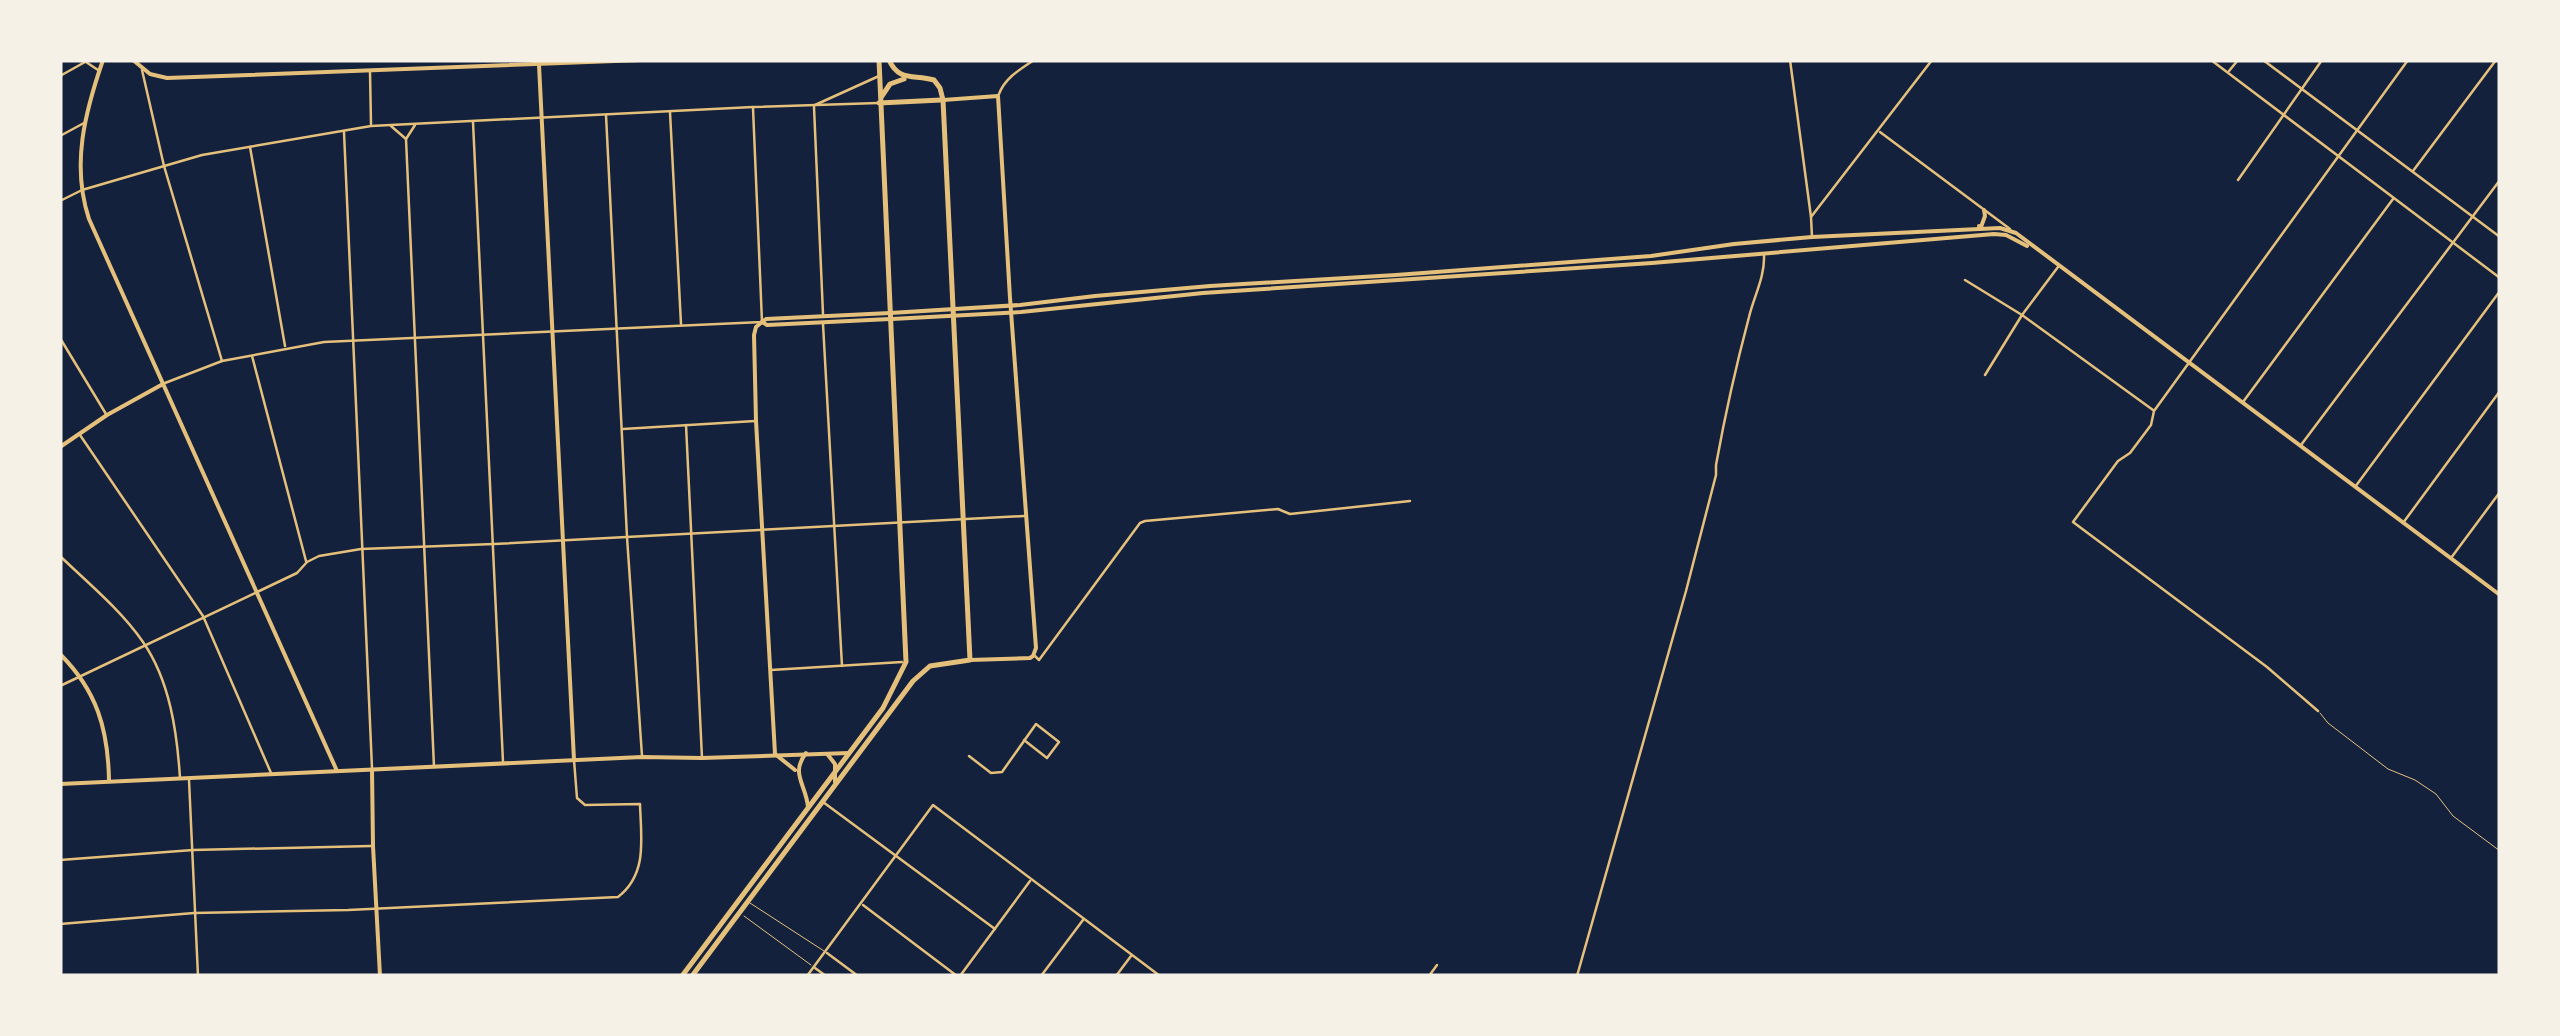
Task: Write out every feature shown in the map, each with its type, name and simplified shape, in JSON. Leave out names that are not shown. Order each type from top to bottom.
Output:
[{"type":"main road","points":[[692,976],[891,695],[906,662],[878,60]]},
{"type":"main road","points":[[889,60],[896,72],[906,78]]},
{"type":"main road","points":[[682,976],[808,807],[832,787],[912,681],[930,666],[970,660],[943,100],[934,80],[906,78],[890,84],[879,101]]},
{"type":"main road","points":[[879,101],[943,100]]},
{"type":"street","points":[[103,60],[84,123],[80,158],[88,220],[337,771]]},
{"type":"street","points":[[134,60],[150,74],[167,78],[642,60]]},
{"type":"street","points":[[970,660],[1030,658],[1036,648],[998,96],[1003,84],[1034,60]]},
{"type":"street","points":[[1790,60],[1812,238]]},
{"type":"street","points":[[1811,217],[1932,60]]},
{"type":"street","points":[[2211,60],[2500,278]]},
{"type":"street","points":[[2228,73],[2238,60]]},
{"type":"street","points":[[2263,60],[2500,237]]},
{"type":"street","points":[[2238,180],[2322,60]]},
{"type":"street","points":[[2318,711],[2268,667],[2073,522],[2118,461],[2130,453],[2151,425],[2154,411],[2408,60]]},
{"type":"street","points":[[2412,172],[2496,60]]},
{"type":"street","points":[[60,76],[84,61],[100,71]]},
{"type":"street","points":[[60,924],[194,913],[618,897],[632,883],[640,862],[640,804],[585,805],[577,798],[539,64]]},
{"type":"street","points":[[141,68],[164,166],[222,361]]},
{"type":"street","points":[[370,70],[371,126]]},
{"type":"street","points":[[814,106],[879,76]]},
{"type":"street","points":[[943,100],[998,96]]},
{"type":"street","points":[[60,201],[82,190],[202,154],[371,126],[879,101]]},
{"type":"street","points":[[753,106],[762,322]]},
{"type":"street","points":[[814,106],[842,666]]},
{"type":"street","points":[[670,111],[681,326]]},
{"type":"street","points":[[606,114],[642,756]]},
{"type":"street","points":[[473,120],[503,762]]},
{"type":"street","points":[[60,136],[84,123]]},
{"type":"street","points":[[417,124],[406,140],[434,767]]},
{"type":"street","points":[[390,125],[406,140]]},
{"type":"street","points":[[344,130],[380,976]]},
{"type":"street","points":[[1878,131],[2500,595]]},
{"type":"street","points":[[250,146],[285,348]]},
{"type":"street","points":[[2300,446],[2500,180]]},
{"type":"street","points":[[2242,403],[2394,198]]},
{"type":"street","points":[[1977,227],[1985,216],[1984,210]]},
{"type":"street","points":[[1011,309],[1210,286],[1651,256],[1763,241],[1977,227],[2016,233]]},
{"type":"street","points":[[1869,234],[1870,246]]},
{"type":"street","points":[[808,807],[797,772],[776,754],[754,335],[756,327],[766,319],[954,313],[2000,234],[2040,253]]},
{"type":"street","points":[[1576,976],[1716,475],[1728,399],[1764,270],[1763,241]]},
{"type":"street","points":[[1985,376],[2058,266]]},
{"type":"street","points":[[1965,280],[2022,315],[2154,411]]},
{"type":"street","points":[[2355,486],[2500,291]]},
{"type":"street","points":[[60,448],[107,414],[163,384],[222,361],[285,348],[352,340],[762,322]]},
{"type":"street","points":[[60,338],[107,414]]},
{"type":"street","points":[[252,355],[306,562]]},
{"type":"street","points":[[2403,523],[2500,391]]},
{"type":"street","points":[[622,429],[756,421]]},
{"type":"street","points":[[686,426],[702,758]]},
{"type":"street","points":[[79,434],[202,616],[271,773]]},
{"type":"street","points":[[2451,558],[2500,492]]},
{"type":"street","points":[[1033,656],[1039,660],[1145,521],[1278,509],[1290,514],[1410,500]]},
{"type":"street","points":[[60,686],[296,572],[319,556],[361,549],[1026,516]]},
{"type":"street","points":[[60,556],[126,620],[145,644],[174,722],[180,778]]},
{"type":"street","points":[[60,654],[81,674],[90,692],[106,736],[110,782]]},
{"type":"street","points":[[769,670],[906,662]]},
{"type":"street","points":[[969,756],[991,773],[1002,772],[1024,740],[1036,724],[1059,742],[1048,758],[1024,740]]},
{"type":"street","points":[[797,772],[806,752]]},
{"type":"street","points":[[824,752],[833,760],[836,770],[832,787]]},
{"type":"street","points":[[60,784],[642,756],[702,758],[850,752]]},
{"type":"street","points":[[189,778],[198,976]]},
{"type":"street","points":[[804,788],[995,928]]},
{"type":"street","points":[[808,976],[933,805],[1160,976]]},
{"type":"street","points":[[60,860],[193,850],[373,846]]},
{"type":"street","points":[[862,904],[958,976],[1032,879]]},
{"type":"street","points":[[1041,976],[1084,919]]},
{"type":"street","points":[[826,952],[858,976]]},
{"type":"street","points":[[1116,976],[1132,955]]},
{"type":"street","points":[[1429,976],[1437,965]]},
{"type":"street","points":[[814,967],[826,976]]},
{"type":"street","points":[[185,976],[349,976]]},
{"type":"lane","points":[[2318,711],[2388,769],[2416,780],[2436,794],[2454,816],[2500,851]]},
{"type":"lane","points":[[747,901],[826,952]]},
{"type":"lane","points":[[738,913],[814,967]]}]
